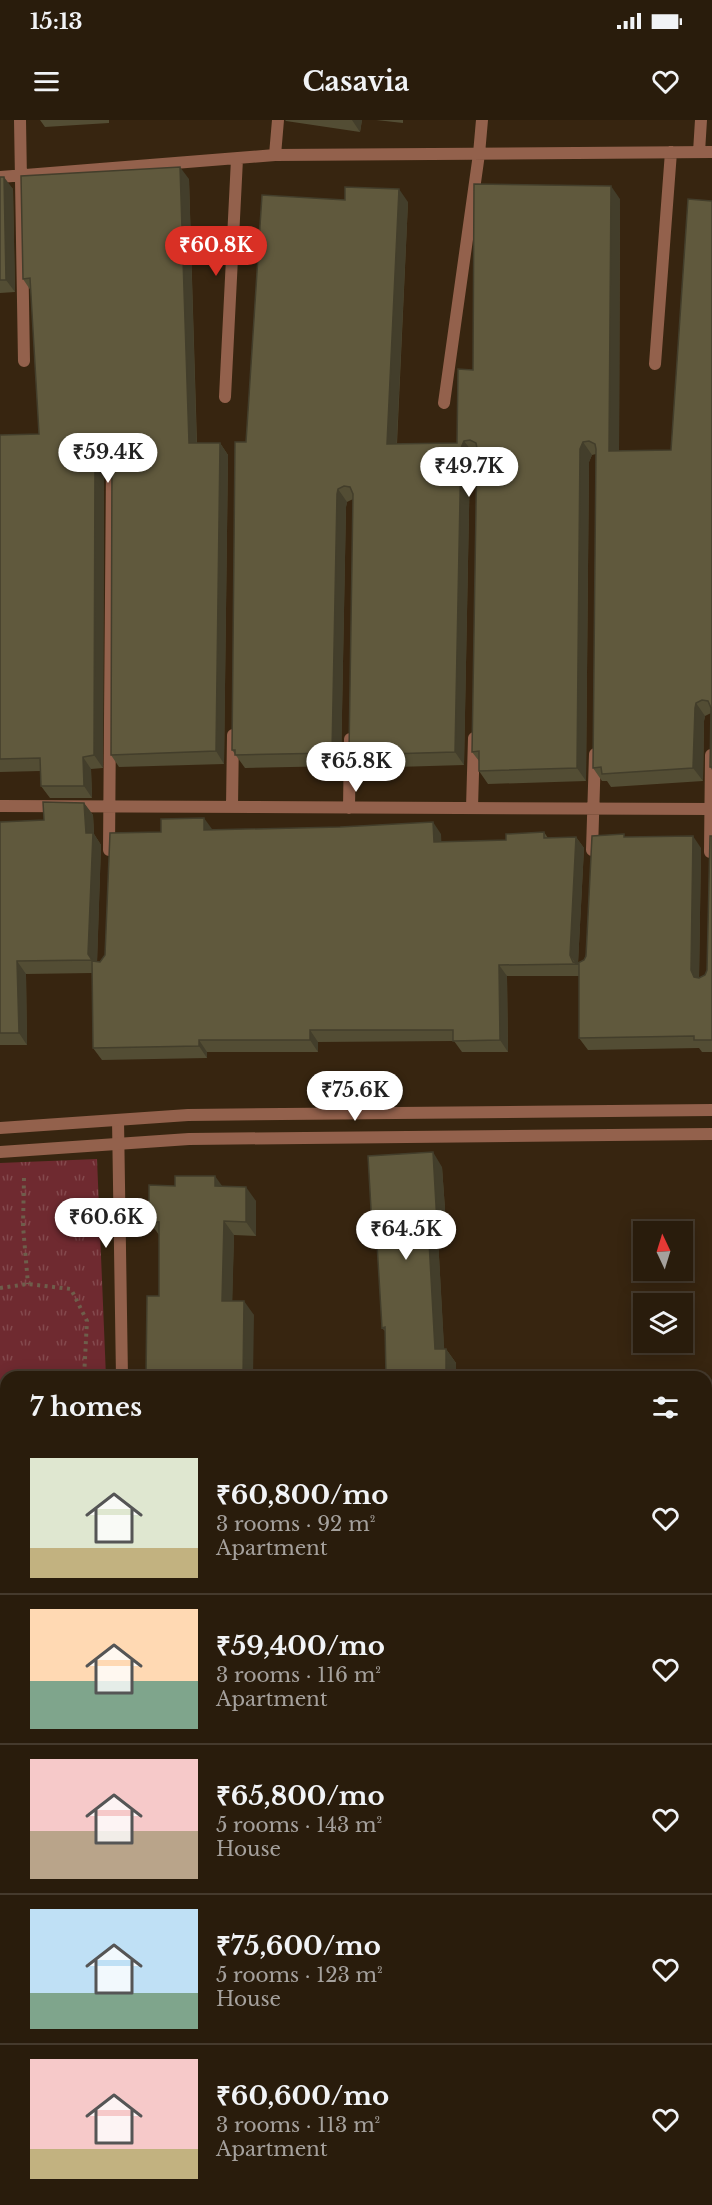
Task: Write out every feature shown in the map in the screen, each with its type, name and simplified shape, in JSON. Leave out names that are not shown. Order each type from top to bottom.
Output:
[{"type":"street","points":[[20,120],[24,361]]},
{"type":"street","points":[[275,155],[278,120]]},
{"type":"street","points":[[444,404],[482,120]]},
{"type":"street","points":[[699,152],[701,120]]},
{"type":"street","points":[[655,364],[671,152]]},
{"type":"street","points":[[0,177],[275,155],[712,152]]},
{"type":"street","points":[[225,397],[237,159]]},
{"type":"street","points":[[109,863],[112,467]]},
{"type":"street","points":[[472,808],[474,724]]},
{"type":"street","points":[[232,807],[233,726]]},
{"type":"street","points":[[349,808],[350,727]]},
{"type":"street","points":[[591,865],[595,736]]},
{"type":"street","points":[[710,867],[712,743]]},
{"type":"street","points":[[0,806],[711,809]]},
{"type":"street","points":[[0,1128],[188,1115],[712,1110]]},
{"type":"street","points":[[118,1120],[122,1371]]},
{"type":"street","points":[[0,1152],[189,1139],[712,1134]]},
{"type":"path","points":[[24,1173],[23,1226],[28,1284]]},
{"type":"path","points":[[0,1288],[28,1284],[71,1289],[87,1321],[84,1371]]},
{"type":"green space","points":[[97,1159],[106,1371],[0,1371],[0,1163]]},
{"type":"building","points":[[180,167],[189,443],[220,443],[216,751],[111,755],[112,455],[108,448],[100,448],[95,455],[94,755],[83,757],[84,786],[41,786],[40,758],[0,759],[0,435],[39,434],[30,278],[23,279],[21,176]]},
{"type":"building","points":[[0,177],[4,177],[6,280],[0,280]]},
{"type":"building","points":[[474,184],[611,186],[609,451],[671,450],[688,199],[712,201],[712,767],[710,767],[711,708],[708,701],[702,700],[696,703],[695,708],[693,768],[602,774],[601,767],[593,768],[596,449],[595,444],[589,441],[583,442],[580,449],[577,768],[479,771],[479,751],[472,752],[477,448],[476,443],[470,440],[464,441],[461,448],[455,752],[353,755],[353,752],[349,752],[353,494],[350,487],[344,486],[338,489],[337,494],[332,753],[235,755],[235,750],[232,750],[235,442],[246,442],[262,195],[345,200],[345,187],[399,189],[387,444],[457,443],[458,369],[473,370]]},
{"type":"building","points":[[43,802],[84,803],[86,833],[93,833],[88,954],[92,960],[17,961],[19,1033],[0,1033],[0,822],[44,820]]},
{"type":"building","points":[[204,818],[204,830],[433,822],[434,842],[506,840],[506,834],[544,832],[544,838],[576,837],[570,955],[573,962],[578,963],[586,956],[592,836],[624,834],[624,837],[693,836],[691,970],[694,977],[699,978],[705,975],[707,970],[710,836],[712,836],[712,1040],[694,1040],[694,1036],[579,1038],[579,964],[499,965],[500,1040],[453,1041],[453,1030],[310,1030],[310,1040],[199,1040],[199,1046],[93,1048],[92,961],[100,962],[105,955],[110,833],[161,832],[161,819]]},
{"type":"building","points":[[433,1152],[437,1223],[428,1223],[435,1349],[446,1349],[446,1371],[386,1371],[385,1327],[382,1328],[376,1227],[372,1227],[368,1156]]},
{"type":"building","points":[[175,1176],[215,1176],[215,1186],[246,1187],[246,1222],[224,1221],[222,1301],[244,1301],[243,1371],[146,1371],[147,1296],[159,1296],[159,1222],[149,1221],[149,1185],[175,1186]]}]
